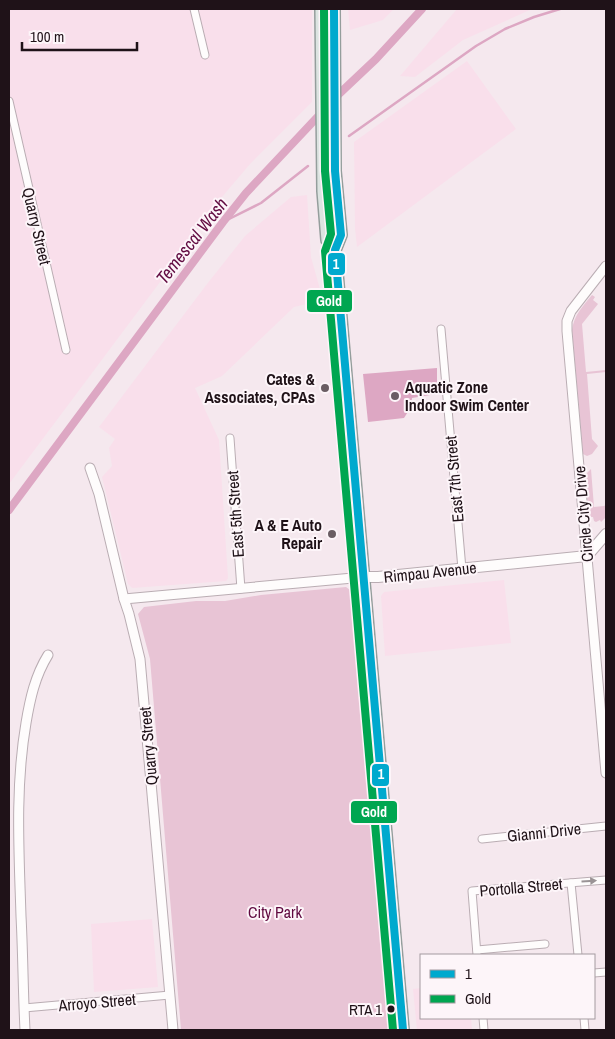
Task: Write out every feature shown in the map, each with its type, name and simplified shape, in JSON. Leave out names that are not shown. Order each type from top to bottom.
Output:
[{"type":"main road","points":[[322,9],[323,191],[327,240],[335,250]]},
{"type":"main road","points":[[334,9],[334,132],[337,202],[341,235],[335,250],[403,1030]]},
{"type":"main road","points":[[587,556],[606,534]]},
{"type":"main road","name":"Rimpau Avenue","points":[[364,577],[587,556]]},
{"type":"street","points":[[194,9],[205,56]]},
{"type":"street","name":"Quarry Street","points":[[9,101],[66,350]]},
{"type":"street","name":"Circle City Drive","points":[[606,266],[571,311],[567,321],[606,774]]},
{"type":"street","name":"East 7th Street","points":[[441,329],[462,569]]},
{"type":"street","name":"East 5th Street","points":[[230,438],[241,589]]},
{"type":"street","name":"Quarry Street","points":[[90,468],[99,494],[140,659],[173,1030]]},
{"type":"street","name":"Rimpau Avenue","points":[[124,600],[364,577]]},
{"type":"street","points":[[25,1030],[18,828],[20,770],[33,691],[48,655]]},
{"type":"street","name":"Gianni Drive","points":[[482,839],[606,826]]},
{"type":"street","name":"Portolla Street","points":[[477,953],[472,891],[606,880]]},
{"type":"street","points":[[571,883],[578,954]]},
{"type":"street","points":[[477,953],[545,944]]},
{"type":"street","name":"Arroyo Street","points":[[24,1008],[170,995]]},
{"type":"shaded area","points":[[9,9],[312,9],[312,102],[250,164],[222,197],[9,484]]},
{"type":"shaded area","points":[[348,9],[394,9],[383,20],[350,30]]},
{"type":"shaded area","points":[[457,9],[532,9],[463,40],[415,77],[400,76]]},
{"type":"shaded area","points":[[467,61],[516,129],[357,247],[354,142]]},
{"type":"shaded area","points":[[307,195],[311,257],[323,300],[294,307],[222,376],[195,388],[219,440],[228,578],[226,581],[132,588],[128,584],[102,477],[112,466],[109,448],[115,439],[99,427],[245,236],[291,197]]},
{"type":"shaded area","name":"Aquatic Zone Indoor Swim Center","points":[[437,368],[436,394],[412,398],[411,407],[404,418],[368,422],[363,374]]},
{"type":"shaded area","points":[[504,580],[511,643],[385,656],[381,596],[384,592]]},
{"type":"shaded area","points":[[152,919],[158,987],[94,992],[91,924]]},
{"type":"shaded area","points":[[420,988],[420,1019],[471,1019],[472,1030],[417,1030],[413,989]]},
{"type":"green space","points":[[592,295],[595,297],[593,300],[598,304],[582,324],[586,372],[606,370],[606,372],[587,374],[592,439],[598,446],[592,454],[587,456],[583,454],[572,330],[577,315]]},
{"type":"green space","points":[[591,469],[594,507],[606,505],[606,517],[601,522],[600,520],[596,522],[593,517],[589,517],[585,475]]},
{"type":"green space","name":"City Park","points":[[346,587],[350,590],[389,1030],[181,1030],[150,659],[138,614],[144,607],[196,601],[225,601],[261,595]]},
{"type":"waterway","name":"Temescal Wash","points":[[9,510],[246,193],[422,9]]},
{"type":"waterway","points":[[349,136],[476,46],[505,29],[560,9]]},
{"type":"waterway","points":[[223,222],[261,203],[308,166]]},
{"type":"transit line","name":"Gold","points":[[324,9],[325,171],[331,234],[325,251],[393,1030]]},
{"type":"transit line","name":"1","points":[[334,9],[335,171],[341,235],[335,250],[403,1030]]},
{"type":"place","name":"Cates & Associates, CPAs","points":[[325,388]]},
{"type":"place","name":"Aquatic Zone Indoor Swim Center","points":[[395,396]]},
{"type":"place","name":"A & E Auto Repair","points":[[332,534]]},
{"type":"place","name":"RTA 1","points":[[391,1009]]}]
